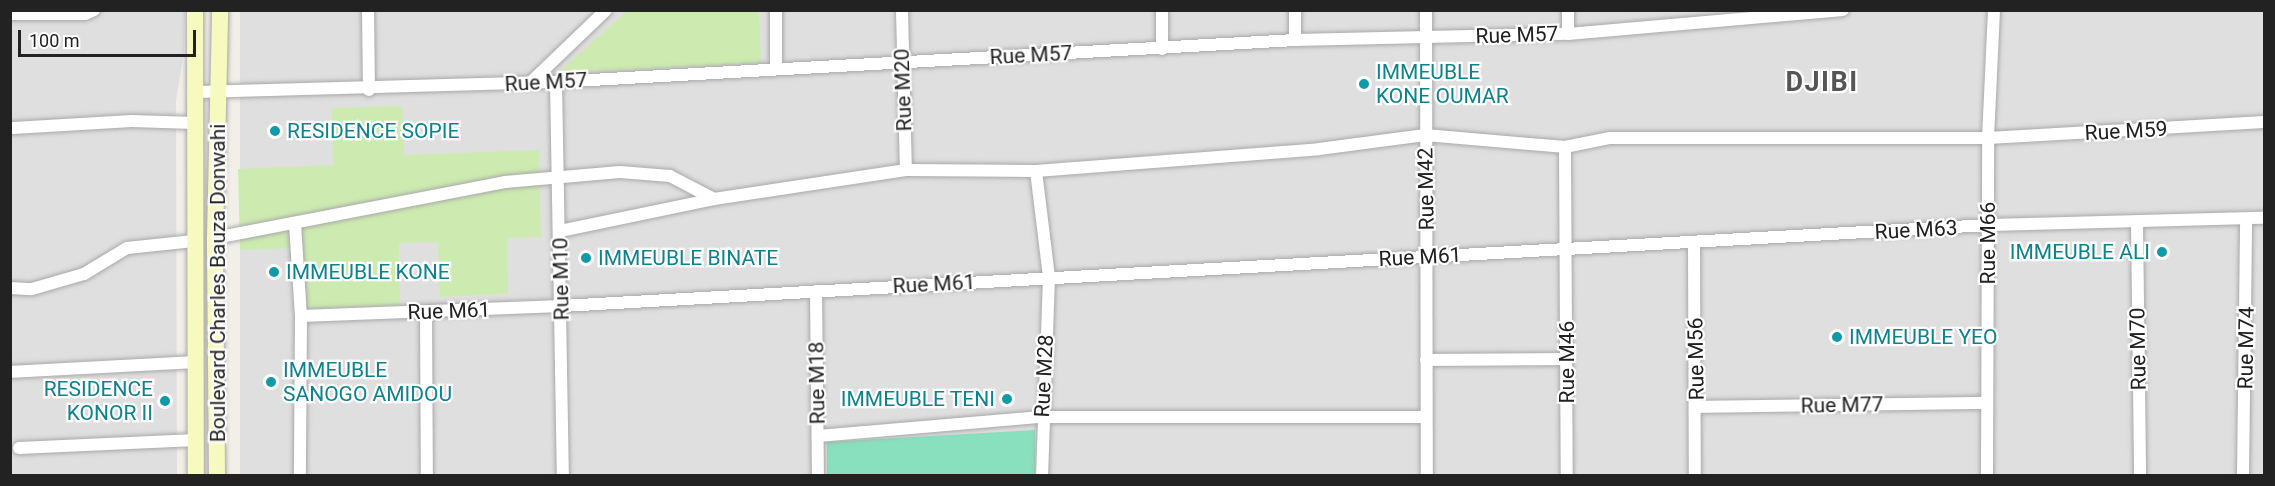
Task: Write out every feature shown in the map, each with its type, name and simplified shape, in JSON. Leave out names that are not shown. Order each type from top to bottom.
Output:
[{"type":"main road","name":"Boulevard Charles Bauza Donwahi","points":[[195,10],[196,476]]},
{"type":"main road","name":"Boulevard Charles Bauza Donwahi","points":[[217,476],[215,238],[220,10]]},
{"type":"street","points":[[10,14],[85,14],[94,10]]},
{"type":"street","points":[[368,10],[369,90]]},
{"type":"street","points":[[530,83],[606,10]]},
{"type":"street","points":[[776,10],[776,68]]},
{"type":"street","name":"Rue M20","points":[[902,10],[901,61],[906,170]]},
{"type":"street","points":[[1162,10],[1162,49]]},
{"type":"street","points":[[1295,10],[1295,40]]},
{"type":"street","name":"Rue M42","points":[[1426,10],[1426,476]]},
{"type":"street","points":[[1568,10],[1568,34]]},
{"type":"street","points":[[1690,25],[1691,10]]},
{"type":"street","name":"Rue M57","points":[[195,92],[369,90],[556,82],[1295,40],[1426,39],[1568,34],[1843,10]]},
{"type":"street","name":"Rue M66","points":[[1987,476],[1988,138],[1994,10]]},
{"type":"street","name":"Rue M10","points":[[556,82],[562,306],[563,476]]},
{"type":"street","points":[[13,128],[132,121],[195,123]]},
{"type":"street","name":"Rue M59","points":[[560,231],[714,199],[906,170],[1036,171],[1319,149],[1425,135],[1565,147],[1610,138],[1988,138],[2265,122]]},
{"type":"street","name":"Rue M46","points":[[1565,147],[1567,476]]},
{"type":"street","name":"Rue M28","points":[[1036,171],[1049,277],[1041,417],[1042,476]]},
{"type":"street","points":[[215,238],[505,182],[559,180],[620,172],[670,176],[714,199]]},
{"type":"street","name":"Rue M63","points":[[1567,249],[1988,225],[2265,218]]},
{"type":"street","name":"Rue M74","points":[[2243,476],[2246,220]]},
{"type":"street","name":"Rue M70","points":[[2137,222],[2140,476]]},
{"type":"street","points":[[295,224],[302,316],[300,476]]},
{"type":"street","points":[[10,288],[32,289],[84,274],[127,248],[194,241]]},
{"type":"street","name":"Rue M56","points":[[1694,243],[1697,407],[1695,476]]},
{"type":"street","name":"Rue M61","points":[[302,316],[562,306],[1567,249]]},
{"type":"street","name":"Rue M18","points":[[816,291],[818,476]]},
{"type":"street","points":[[426,312],[427,476]]},
{"type":"street","points":[[1426,360],[1567,359]]},
{"type":"street","points":[[10,372],[195,362]]},
{"type":"street","name":"Rue M77","points":[[1697,407],[1987,402]]},
{"type":"street","points":[[818,436],[1041,417],[1426,417]]},
{"type":"street","points":[[19,447],[196,440]]},
{"type":"shaded area","points":[[10,11],[185,11],[184,51],[176,101],[177,475],[11,475]]},
{"type":"shaded area","points":[[240,11],[2264,11],[2264,475],[240,475]]},
{"type":"green space","points":[[628,10],[759,11],[761,63],[558,73]]},
{"type":"green space","points":[[402,106],[404,155],[539,150],[541,237],[507,238],[508,294],[440,297],[438,242],[399,243],[400,305],[295,309],[294,248],[240,250],[238,169],[333,165],[332,108]]},
{"type":"green space","points":[[1035,430],[1035,475],[827,475],[827,442]]},
{"type":"place","name":"IMMEUBLE KONE OUMAR","points":[[1364,84]]},
{"type":"place","name":"RESIDENCE SOPIE","points":[[275,131]]},
{"type":"place","name":"IMMEUBLE ALI","points":[[2162,252]]},
{"type":"place","name":"IMMEUBLE BINATE","points":[[586,258]]},
{"type":"place","name":"IMMEUBLE KONE","points":[[274,272]]},
{"type":"place","name":"IMMEUBLE YEO","points":[[1837,337]]},
{"type":"place","name":"IMMEUBLE SANOGO AMIDOU","points":[[271,382]]},
{"type":"place","name":"IMMEUBLE TENI","points":[[1007,399]]},
{"type":"place","name":"RESIDENCE KONOR II","points":[[165,401]]},
{"type":"district","name":"DJIBI","points":[[1822,83]]}]
